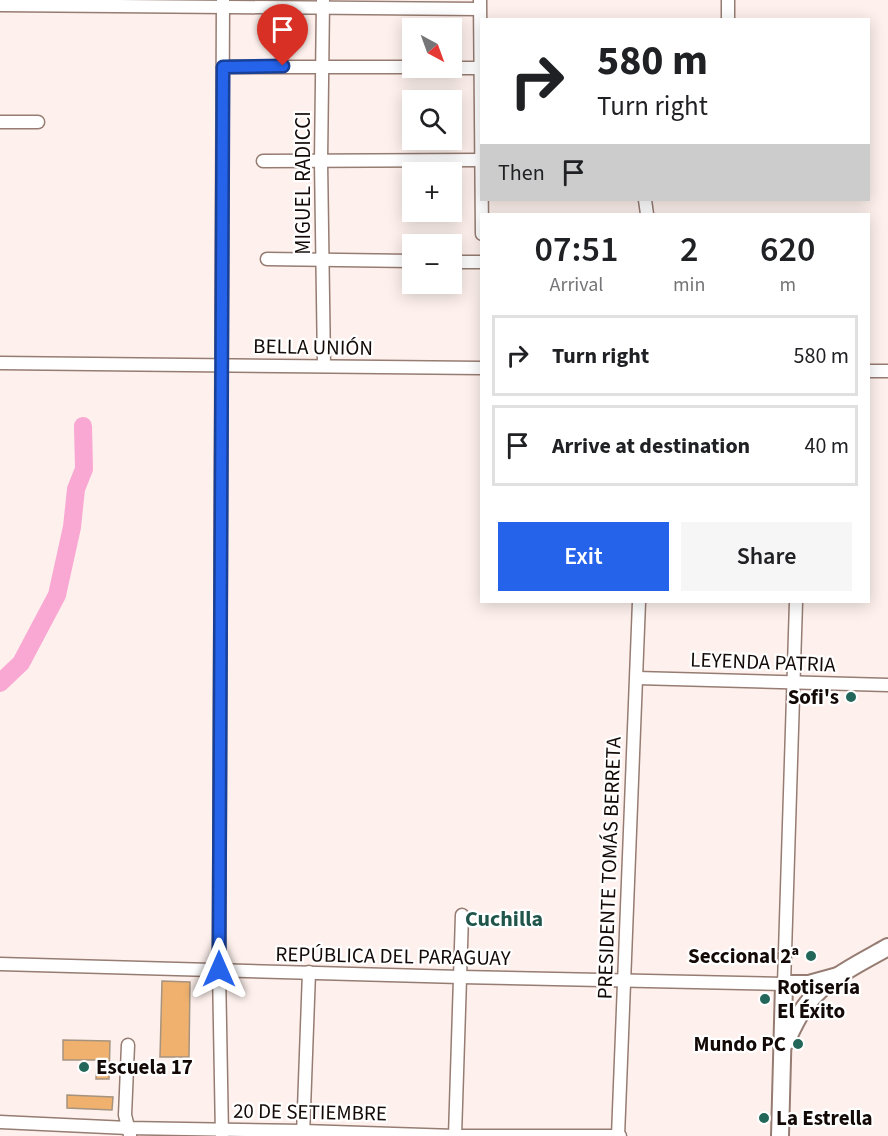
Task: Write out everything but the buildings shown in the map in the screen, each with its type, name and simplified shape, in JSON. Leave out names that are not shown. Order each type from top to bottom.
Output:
[{"type":"main road","points":[[784,1045],[807,1004],[838,976],[888,947]]},
{"type":"main road","points":[[780,1136],[784,984],[809,984],[838,976]]},
{"type":"street","points":[[728,0],[728,18]]},
{"type":"street","points":[[0,5],[73,3],[479,4],[480,68],[462,68]]},
{"type":"street","name":"MIGUEL RADICCI","points":[[323,3],[321,160],[324,366]]},
{"type":"street","points":[[222,1133],[219,969],[223,4]]},
{"type":"street","points":[[223,67],[402,67]]},
{"type":"street","points":[[0,122],[38,122]]},
{"type":"street","points":[[262,161],[480,160]]},
{"type":"street","points":[[267,259],[402,261]]},
{"type":"street","points":[[462,262],[480,262]]},
{"type":"street","name":"BELLA UNIÓN","points":[[0,363],[480,368]]},
{"type":"street","points":[[870,370],[888,371]]},
{"type":"street","name":"PRESIDENTE TOMÁS BERRETA","points":[[619,1136],[639,603]]},
{"type":"street","points":[[784,984],[796,603]]},
{"type":"street","name":"LEYENDA PATRIA","points":[[637,678],[888,685]]},
{"type":"street","points":[[455,1136],[462,915]]},
{"type":"street","name":"REPÚBLICA DEL PARAGUAY","points":[[0,964],[784,984]]},
{"type":"street","points":[[303,1133],[309,972]]},
{"type":"street","points":[[128,1046],[125,1115],[129,1132]]},
{"type":"street","name":"20 DE SETIEMBRE","points":[[0,1122],[129,1132],[619,1136]]},
{"type":"waterway","points":[[0,683],[21,663],[57,595],[72,527],[76,489],[84,469],[83,426]]},
{"type":"place","name":"Sofi's","points":[[851,697]]},
{"type":"place","name":"Seccional 2ª","points":[[811,956]]},
{"type":"place","name":"Rotisería El Éxito","points":[[765,999]]},
{"type":"place","name":"Mundo PC","points":[[798,1044]]},
{"type":"place","name":"Escuela 17","points":[[84,1067]]},
{"type":"place","name":"La Estrella","points":[[764,1118]]},
{"type":"district","name":"Cuchilla","points":[[504,919]]},
{"type":"route","points":[[219,969],[223,67],[283,66]]}]
